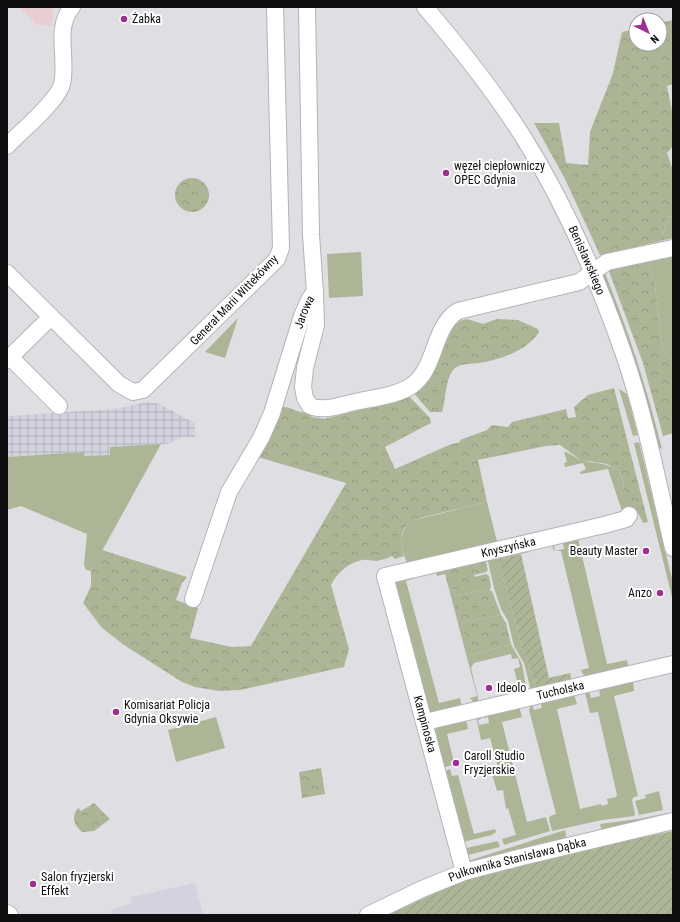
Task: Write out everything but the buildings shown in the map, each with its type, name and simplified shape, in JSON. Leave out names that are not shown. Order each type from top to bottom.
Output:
[{"type":"street","points":[[7,146],[58,92],[62,84],[63,23],[66,14],[72,7]]},
{"type":"street","name":"Generał Marii Wittekówny","points":[[7,273],[119,384],[126,390],[138,392],[143,390],[169,366],[277,259],[281,248],[275,7]]},
{"type":"street","name":"Jarowa","points":[[193,599],[229,492],[266,428],[302,316],[309,300],[315,292],[310,235],[307,7]]},
{"type":"street","name":"Benisławskiego","points":[[425,7],[487,85],[521,134],[548,180],[592,273],[623,352],[632,380],[673,548]]},
{"type":"street","points":[[315,292],[315,331],[305,368],[303,393],[310,406],[323,409],[389,394],[412,385],[424,372],[449,319],[458,311],[579,282],[607,262],[673,248]]},
{"type":"street","points":[[51,317],[8,358],[59,406]]},
{"type":"street","name":"Knyszyńska","points":[[385,576],[604,525],[626,518],[629,515]]},
{"type":"street","name":"Kampinoska","points":[[385,576],[464,872]]},
{"type":"street","name":"Tucholska","points":[[425,722],[673,664]]},
{"type":"street","name":"Pułkownika Stanisława Dąbka","points":[[368,915],[422,889],[464,872],[557,848],[673,821]]},
{"type":"shaded area","points":[[19,7],[56,7],[53,10],[52,26],[37,25]]},
{"type":"shaded area","points":[[148,402],[159,404],[195,423],[195,437],[182,437],[168,444],[110,447],[110,455],[83,456],[83,452],[7,457],[7,416],[115,409]]},
{"type":"shaded area","points":[[195,883],[203,915],[113,915],[111,909],[131,904],[131,897]]},
{"type":"green space","points":[[673,20],[673,84],[667,86],[673,116],[673,146],[667,153],[673,170],[673,216],[667,217],[663,235],[665,240],[600,255],[565,179],[534,123],[559,123],[566,163],[588,165],[590,132],[613,73],[622,32],[628,31],[628,52],[668,52],[668,21]]},
{"type":"green space","points":[[189,178],[195,178],[199,179],[206,185],[209,195],[208,202],[202,209],[195,212],[189,212],[185,211],[178,205],[175,198],[175,192],[176,188],[182,181]]},
{"type":"green space","points":[[673,216],[673,238],[665,240],[663,235],[667,217]]},
{"type":"green space","points":[[673,251],[673,359],[668,358],[663,350],[655,285],[649,263],[650,255]]},
{"type":"green space","points":[[361,252],[363,296],[329,298],[327,254]]},
{"type":"green space","points":[[650,255],[649,263],[655,285],[663,350],[668,358],[673,359],[673,433],[663,436],[643,363],[607,266]]},
{"type":"green space","points":[[604,271],[636,359],[662,449],[658,448],[603,280]]},
{"type":"green space","points":[[238,318],[225,358],[205,352]]},
{"type":"green space","points":[[467,319],[483,324],[497,319],[518,320],[538,329],[539,332],[528,344],[512,354],[496,360],[464,364],[455,368],[449,377],[442,412],[430,412],[412,391],[452,323]]},
{"type":"green space","points":[[614,388],[648,522],[643,523],[638,513],[623,506],[622,497],[624,484],[619,471],[607,464],[581,460],[560,445],[546,446],[478,460],[487,502],[410,522],[406,526],[401,538],[404,556],[395,559],[392,556],[377,561],[357,561],[344,569],[333,581],[331,585],[349,649],[344,667],[240,690],[219,691],[195,687],[182,682],[124,645],[102,628],[83,603],[91,586],[91,571],[102,550],[187,577],[182,583],[176,600],[198,608],[190,638],[232,647],[251,646],[346,483],[258,457],[282,407],[307,412],[312,417],[324,419],[395,401],[407,394],[430,418],[431,423],[385,447],[395,469],[449,445],[460,442],[460,440],[487,430],[492,425],[508,427],[512,422],[566,409],[568,418],[576,417],[574,407],[588,395]]},
{"type":"green space","points":[[619,389],[627,394],[638,435],[633,436]]},
{"type":"green space","points":[[639,442],[673,583],[673,601],[634,443]]},
{"type":"green space","points":[[161,444],[91,571],[86,570],[84,565],[87,534],[21,506],[7,510],[7,457],[83,452],[84,456],[110,455],[110,447]]},
{"type":"green space","points":[[564,452],[582,460],[605,464],[619,471],[624,484],[622,497],[634,511],[638,513],[624,516],[608,469],[581,474],[580,472],[586,469],[583,463],[565,467],[564,463],[567,462]]},
{"type":"green space","points":[[487,502],[498,545],[408,566],[403,553],[401,538],[410,521]]},
{"type":"green space","points":[[578,538],[607,664],[627,660],[629,668],[585,678],[581,670],[589,668],[561,551],[555,551],[564,549],[562,539]]},
{"type":"green space","points":[[553,541],[555,551],[551,542]]},
{"type":"green space","points":[[528,547],[529,552],[498,559],[523,651],[537,689],[531,691],[524,663],[514,646],[508,621],[501,609],[494,588],[487,557]]},
{"type":"green space","points":[[521,554],[549,678],[570,673],[572,681],[537,689],[523,651],[498,559]]},
{"type":"green space","points":[[485,558],[488,570],[486,572],[474,575],[475,577],[486,575],[488,583],[473,588],[471,591],[460,594],[459,590],[449,589],[445,574],[437,576],[435,568]]},
{"type":"green space","points":[[486,574],[489,576],[491,586],[490,589],[453,596],[494,607],[490,591],[492,591],[501,615],[461,623],[471,655],[511,644],[522,664],[527,691],[520,693],[514,669],[520,667],[518,658],[512,659],[511,654],[474,663],[471,668],[479,702],[475,704],[470,698],[477,696],[449,589],[459,590],[475,577]]},
{"type":"green space","points":[[414,576],[415,578],[406,581],[439,703],[460,698],[462,707],[430,714],[393,579]]},
{"type":"green space","points":[[490,589],[494,607],[488,615],[460,621],[453,596]]},
{"type":"green space","points":[[501,615],[506,623],[511,644],[470,655],[461,623]]},
{"type":"green space","points":[[633,680],[634,691],[614,696],[638,796],[634,797],[632,800],[635,814],[634,816],[602,820],[552,831],[549,819],[550,816],[556,814],[529,710],[532,703],[534,710],[542,708],[540,701],[574,694],[577,704],[557,709],[580,809],[601,804],[602,806],[608,804],[607,799],[616,797],[617,795],[598,712],[590,713],[585,693],[589,690],[591,698],[600,696],[599,688]]},
{"type":"green space","points":[[519,706],[522,717],[502,722],[527,822],[546,817],[550,831],[504,845],[502,839],[516,835],[508,808],[506,809],[503,790],[497,791],[492,774],[499,771],[490,738],[481,740],[476,716],[481,716],[481,719],[478,720],[479,725],[489,723],[488,717],[484,718],[484,715]]},
{"type":"green space","points":[[216,717],[225,748],[176,762],[168,730]]},
{"type":"green space","points":[[466,719],[468,729],[447,734],[454,762],[451,763],[452,765],[442,768],[434,731],[439,725]]},
{"type":"green space","points":[[321,768],[325,794],[302,798],[299,772]]},
{"type":"green space","points":[[450,769],[452,776],[458,775],[474,834],[495,829],[496,832],[492,835],[463,842],[443,772]]},
{"type":"green space","points":[[659,791],[663,810],[639,815],[635,801],[646,798],[645,795]]},
{"type":"green space","points":[[94,803],[110,819],[94,831],[82,832],[74,821],[76,811],[78,808],[81,811]]},
{"type":"green space","points":[[668,813],[665,817],[602,832],[600,824],[638,819]]},
{"type":"green space","points":[[565,830],[567,840],[471,863],[468,861]]},
{"type":"green space","points":[[673,831],[673,915],[388,915],[466,878],[505,866]]},
{"type":"green space","points":[[498,841],[500,847],[468,855],[466,848]]},
{"type":"place","name":"Żabka","points":[[124,19]]},
{"type":"place","name":"węzeł ciepłowniczy OPEC Gdynia","points":[[446,173]]},
{"type":"place","name":"Beauty Master","points":[[646,551]]},
{"type":"place","name":"Anzo","points":[[660,593]]},
{"type":"place","name":"Ideolo","points":[[489,688]]},
{"type":"place","name":"Komisariat Policja Gdynia Oksywie","points":[[116,712]]},
{"type":"place","name":"Caroll Studio Fryzjerskie","points":[[456,763]]},
{"type":"place","name":"Salon fryzjerski Effekt","points":[[33,884]]}]
